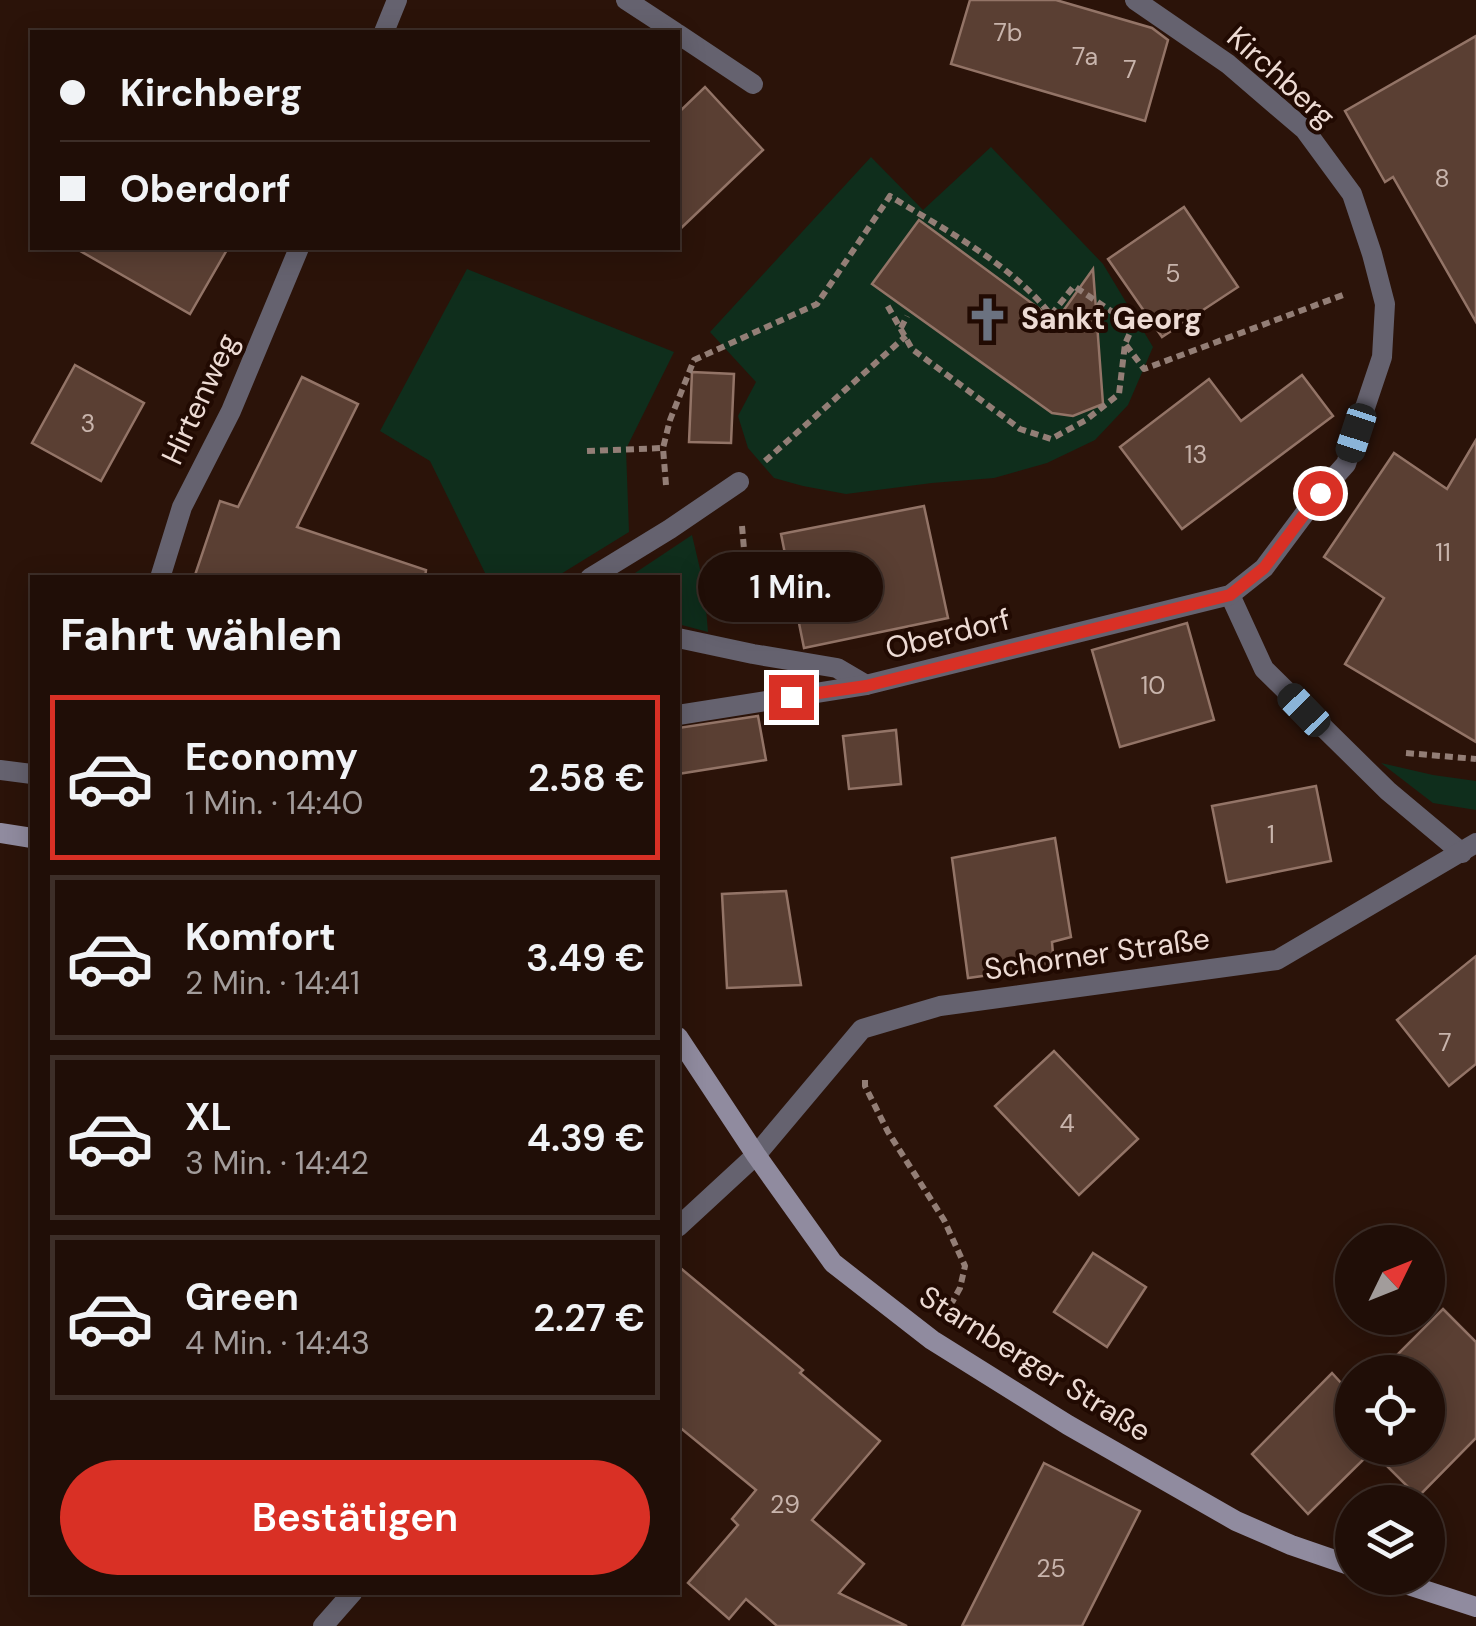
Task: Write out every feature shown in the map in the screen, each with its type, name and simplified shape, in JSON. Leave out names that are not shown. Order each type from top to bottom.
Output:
[{"type":"main road","points":[[0,833],[30,838]]},
{"type":"main road","name":"Starnberger Straße","points":[[680,1041],[833,1263],[932,1340],[1068,1425],[1236,1521],[1335,1560]]},
{"type":"main road","points":[[1437,1595],[1476,1608]]},
{"type":"street","points":[[385,30],[396,0]]},
{"type":"street","points":[[626,0],[671,30]]},
{"type":"street","name":"Kirchberg","points":[[1135,0],[1228,64],[1305,130],[1352,194],[1384,304],[1382,357],[1346,464],[1264,568],[1230,595]]},
{"type":"street","points":[[680,36],[753,84]]},
{"type":"street","name":"Hirtenweg","points":[[161,575],[182,508],[231,411],[298,250]]},
{"type":"street","points":[[595,575],[738,482]]},
{"type":"street","points":[[1230,595],[1264,669],[1388,791],[1469,848]]},
{"type":"street","name":"Oberdorf","points":[[680,715],[866,686],[1230,595]]},
{"type":"street","points":[[680,638],[837,668],[866,686]]},
{"type":"street","points":[[0,770],[30,774]]},
{"type":"street","name":"Schorner Straße","points":[[862,1029],[940,1006],[1278,960],[1469,848]]},
{"type":"street","points":[[680,1225],[756,1155],[862,1029]]},
{"type":"street","points":[[322,1626],[351,1595]]},
{"type":"path","points":[[670,529],[663,448],[694,360],[817,304],[890,196],[1006,270],[1051,315],[1074,286],[1133,326],[1125,344],[1119,394],[1086,420],[1051,439],[1020,429],[912,350],[886,303]]},
{"type":"path","points":[[1125,344],[1144,368],[1379,282]]},
{"type":"path","points":[[900,328],[907,316]]},
{"type":"path","points":[[753,654],[738,482],[906,336]]},
{"type":"path","points":[[587,451],[663,448]]},
{"type":"path","points":[[862,1029],[865,1086],[888,1132],[944,1220],[965,1266],[960,1288],[932,1340]]},
{"type":"green space","points":[[991,147],[1103,264],[1153,347],[1128,405],[1095,440],[1047,463],[994,478],[846,494],[774,478],[748,448],[738,416],[756,382],[710,332],[871,157],[923,210]]},
{"type":"green space","points":[[467,269],[674,352],[626,449],[629,532],[559,575],[486,575],[430,461],[380,431]]},
{"type":"green space","points":[[692,535],[704,586],[708,632],[680,625],[680,575],[632,575]]},
{"type":"green space","points":[[1381,763],[1476,781],[1476,810],[1433,803]]},
{"type":"building","points":[[970,0],[1056,0],[1152,28],[1168,40],[1145,121],[951,64]]},
{"type":"building","points":[[1476,36],[1476,322],[1393,177],[1385,182],[1345,111]]},
{"type":"building","points":[[705,87],[763,150],[680,229],[680,111]]},
{"type":"building","points":[[1184,207],[1238,287],[1162,337],[1108,259]]},
{"type":"building","name":"Sankt Georg","points":[[919,220],[1056,321],[1093,269],[1103,404],[1073,416],[1052,413],[872,284]]},
{"type":"building","points":[[78,250],[227,250],[190,314]]},
{"type":"building","points":[[75,365],[144,403],[101,481],[32,443]]},
{"type":"building","points":[[692,372],[734,374],[731,443],[689,442]]},
{"type":"building","points":[[1302,375],[1333,416],[1182,529],[1120,447],[1209,379],[1241,421]]},
{"type":"building","points":[[302,377],[358,404],[297,527],[426,570],[425,575],[195,575],[220,501],[238,507]]},
{"type":"building","points":[[1476,440],[1476,742],[1345,664],[1384,598],[1324,557],[1394,453],[1447,489]]},
{"type":"building","points":[[924,506],[948,618],[804,648],[781,534]]},
{"type":"building","points":[[1187,623],[1214,720],[1120,747],[1092,650]]},
{"type":"building","points":[[758,716],[766,760],[680,774],[680,728]]},
{"type":"building","points":[[896,730],[901,784],[849,789],[843,736]]},
{"type":"building","points":[[1316,786],[1331,861],[1227,882],[1212,806]]},
{"type":"building","points":[[1055,838],[1071,937],[1052,942],[1054,966],[968,978],[952,858]]},
{"type":"building","points":[[786,891],[801,985],[727,988],[722,894]]},
{"type":"building","points":[[1476,956],[1476,1064],[1449,1086],[1397,1020]]},
{"type":"building","points":[[1054,1051],[1138,1139],[1079,1195],[995,1106]]},
{"type":"building","points":[[1093,1253],[1146,1287],[1107,1347],[1054,1312]]},
{"type":"building","points":[[680,1268],[803,1370],[800,1373],[880,1441],[812,1520],[864,1564],[839,1593],[907,1626],[777,1626],[746,1599],[729,1619],[688,1583],[738,1525],[732,1519],[756,1490],[680,1428]]},
{"type":"building","points":[[1445,1311],[1476,1342],[1476,1438],[1430,1485],[1406,1485],[1386,1465],[1445,1465],[1445,1355],[1397,1355],[1417,1335],[1445,1335]]},
{"type":"building","points":[[1332,1373],[1335,1465],[1358,1465],[1308,1514],[1252,1454]]},
{"type":"building","points":[[1044,1463],[1140,1511],[1082,1626],[962,1626]]},
{"type":"place","name":"Sankt Georg","points":[[988,319]]},
{"type":"route","points":[[791,697],[866,686],[1230,595],[1264,568],[1320,493]]}]
